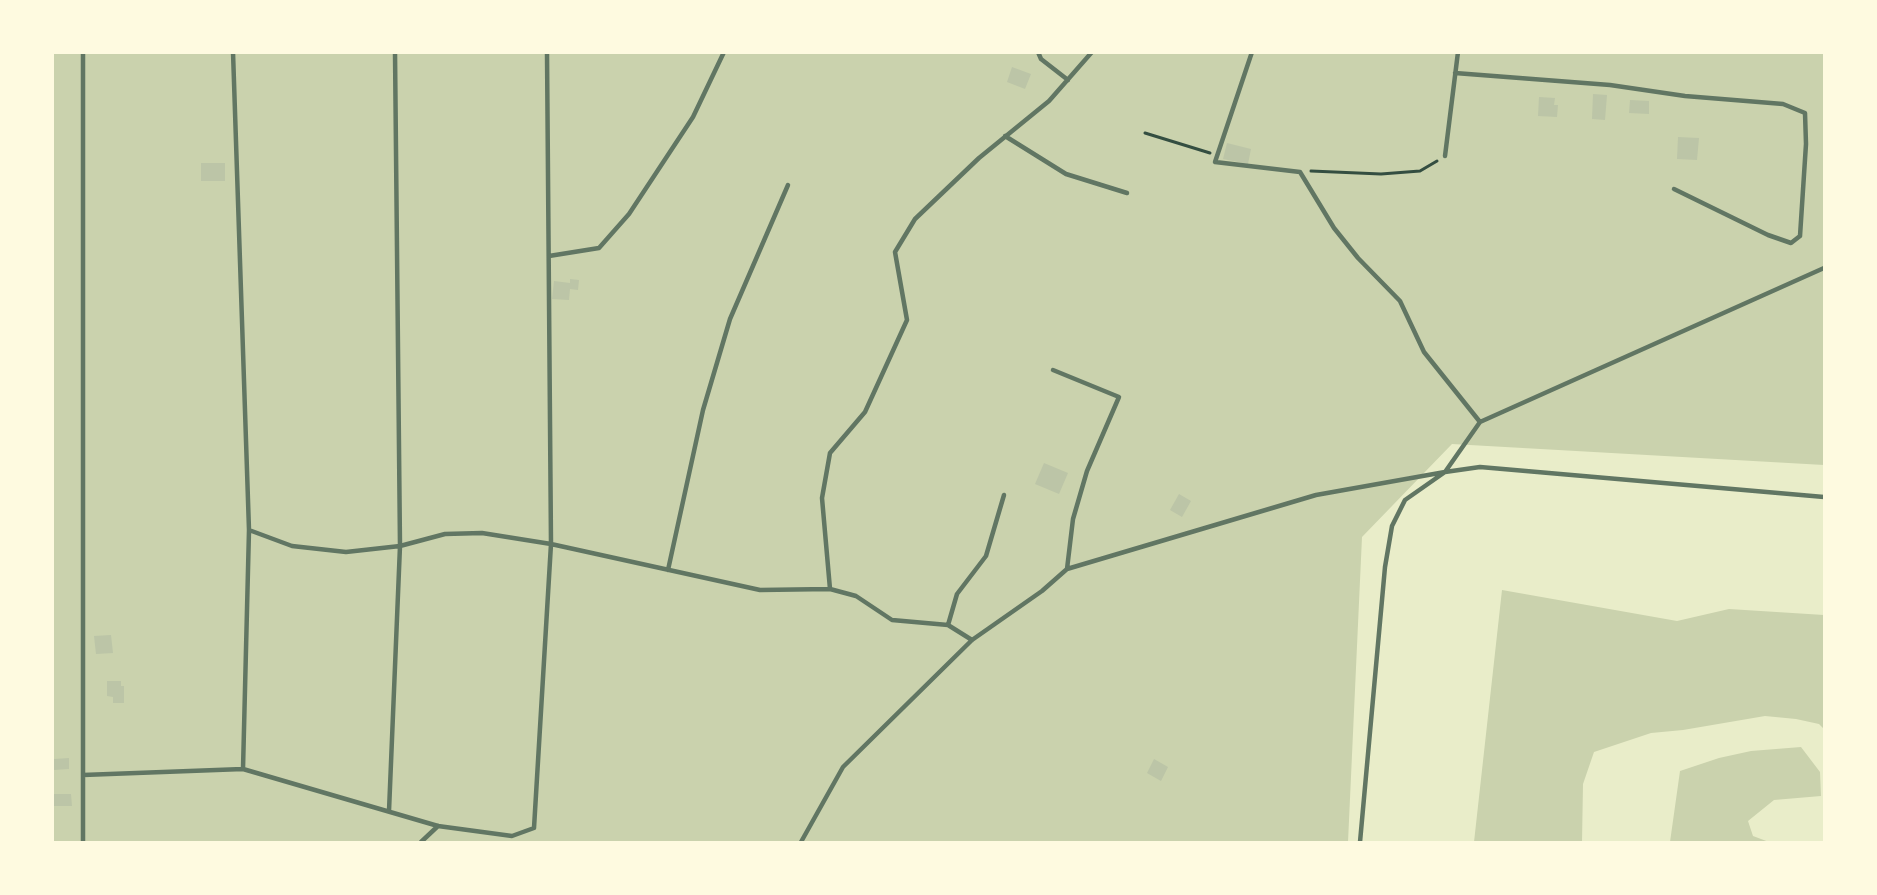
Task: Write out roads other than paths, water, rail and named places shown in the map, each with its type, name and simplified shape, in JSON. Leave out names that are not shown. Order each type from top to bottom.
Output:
[{"type":"lane","points":[[82,52],[83,843]]},
{"type":"lane","points":[[233,52],[249,530],[243,769]]},
{"type":"lane","points":[[389,811],[400,546],[395,52]]},
{"type":"lane","points":[[83,774],[243,769],[438,826],[512,836],[534,828],[551,544],[547,52]]},
{"type":"lane","points":[[549,256],[599,248],[629,214],[693,117],[724,52]]},
{"type":"lane","points":[[1038,52],[1041,59],[1068,80]]},
{"type":"lane","points":[[830,589],[822,498],[830,453],[865,412],[907,320],[895,252],[915,219],[979,158],[1049,101],[1092,52]]},
{"type":"lane","points":[[1252,52],[1215,162],[1300,172],[1334,228],[1358,258],[1400,302],[1424,352],[1480,422]]},
{"type":"lane","points":[[1445,156],[1458,52]]},
{"type":"lane","points":[[1455,73],[1610,85],[1685,96],[1783,104],[1805,113],[1806,144],[1800,236],[1791,243],[1768,235],[1674,189]]},
{"type":"lane","points":[[1005,136],[1066,174],[1127,193]]},
{"type":"lane","points":[[668,570],[703,411],[730,319],[788,185]]},
{"type":"lane","points":[[1360,843],[1385,567],[1392,526],[1405,500],[1446,472],[1480,422],[1824,268]]},
{"type":"lane","points":[[1053,370],[1119,397],[1087,471],[1073,519],[1067,569]]},
{"type":"lane","points":[[801,843],[843,767],[972,640],[1042,591],[1067,569],[1316,495],[1480,467],[1824,497]]},
{"type":"lane","points":[[948,625],[957,594],[986,556],[1004,495]]},
{"type":"lane","points":[[249,530],[292,546],[346,552],[400,546],[445,534],[482,532],[551,544],[759,590],[830,589],[856,596],[892,620],[948,625],[972,640]]},
{"type":"lane","points":[[421,843],[438,826]]}]
